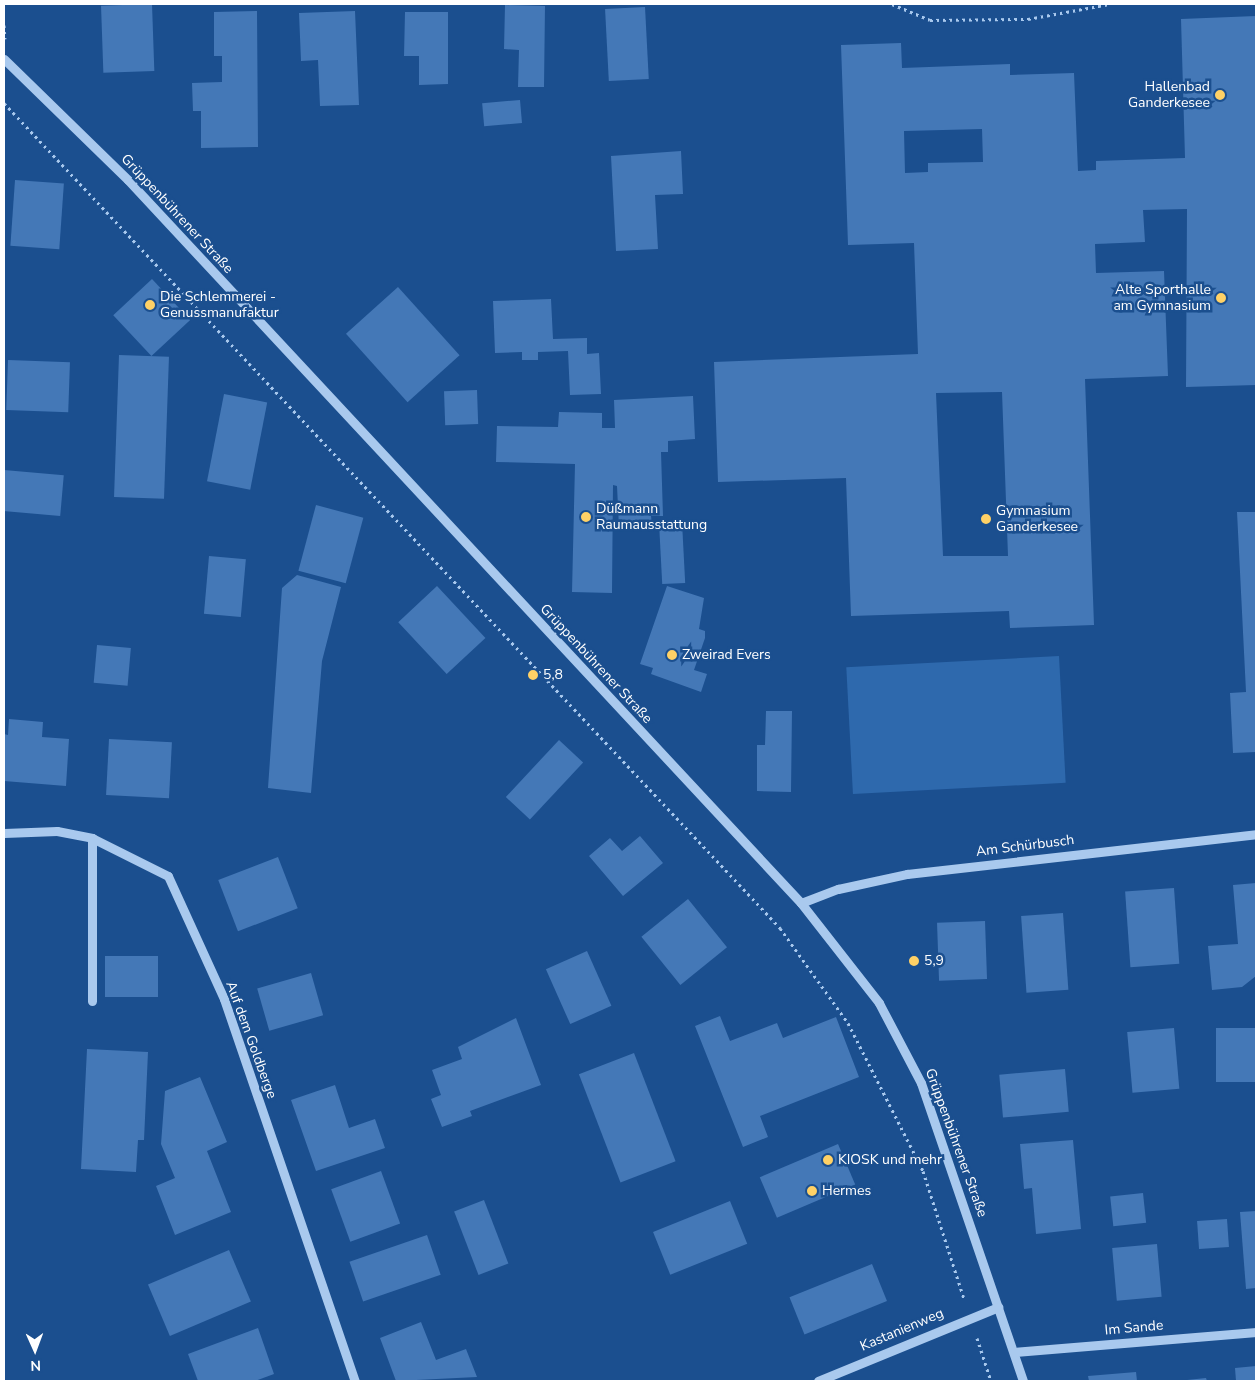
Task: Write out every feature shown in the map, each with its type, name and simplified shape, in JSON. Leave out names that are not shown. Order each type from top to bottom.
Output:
[{"type":"street","name":"Grüppenbührener Straße","points":[[4,59],[128,180],[800,903],[879,1003],[921,1083],[1024,1381]]},
{"type":"street","name":"Auf dem Goldberge","points":[[4,833],[57,831],[92,838],[168,876],[224,999],[355,1381]]},
{"type":"street","name":"Am Schürbusch","points":[[800,903],[838,888],[907,874],[1256,834]]},
{"type":"street","points":[[92,838],[92,1001]]},
{"type":"street","name":"Kastanienweg","points":[[818,1381],[970,1316],[998,1307]]},
{"type":"street","name":"Im Sande","points":[[1014,1352],[1256,1332]]},
{"type":"path","points":[[892,4],[940,20],[1028,19],[1110,4]]},
{"type":"path","points":[[4,25],[4,44]]},
{"type":"path","points":[[4,103],[780,928],[848,1023],[923,1171],[991,1381]]},
{"type":"shaded area","points":[[1059,656],[1066,783],[853,794],[846,667]]},
{"type":"building","points":[[152,4],[154,71],[103,73],[101,6]]},
{"type":"building","points":[[505,5],[545,6],[544,87],[518,87],[519,50],[504,49]]},
{"type":"building","points":[[645,7],[649,79],[609,81],[605,9]]},
{"type":"building","points":[[257,11],[258,147],[201,148],[201,111],[193,111],[192,83],[222,82],[222,56],[214,56],[214,12]]},
{"type":"building","points":[[355,11],[359,105],[320,106],[318,60],[301,61],[299,13]]},
{"type":"building","points":[[405,12],[448,12],[448,84],[419,85],[419,56],[404,56]]},
{"type":"building","points":[[1256,16],[1256,385],[1186,387],[1187,209],[1143,210],[1145,242],[1095,244],[1096,273],[1164,271],[1168,376],[1085,379],[1094,625],[1010,628],[1009,611],[851,616],[846,478],[718,482],[714,362],[918,354],[914,243],[848,245],[841,45],[901,43],[902,68],[1010,64],[1010,75],[1074,73],[1078,171],[1096,170],[1096,161],[1185,158],[1181,19]],"holes":[[[982,129],[983,162],[928,163],[928,172],[905,173],[904,131]],[[1002,392],[1008,556],[943,556],[936,393]]]},
{"type":"building","points":[[520,100],[522,123],[484,126],[482,103]]},
{"type":"building","points":[[681,151],[683,194],[655,195],[658,249],[616,251],[611,156]]},
{"type":"building","points":[[15,180],[64,183],[59,249],[10,246]]},
{"type":"building","points":[[152,279],[190,320],[151,356],[113,315]]},
{"type":"building","points":[[398,287],[460,355],[408,402],[346,334]]},
{"type":"building","points":[[551,299],[553,339],[587,338],[587,354],[599,353],[601,394],[570,395],[568,351],[538,352],[538,360],[522,360],[522,352],[495,353],[493,301]]},
{"type":"building","points":[[119,355],[169,357],[164,499],[114,497]]},
{"type":"building","points":[[8,360],[70,362],[68,412],[6,410]]},
{"type":"building","points":[[477,390],[478,424],[445,425],[444,391]]},
{"type":"building","points":[[224,394],[267,402],[250,490],[207,481]]},
{"type":"building","points":[[693,396],[695,439],[668,441],[668,452],[661,452],[663,516],[651,516],[652,525],[619,527],[617,486],[613,485],[612,593],[572,592],[575,464],[496,462],[497,426],[558,427],[559,412],[602,413],[602,428],[615,428],[614,400]]},
{"type":"building","points":[[4,470],[64,475],[60,516],[4,511]]},
{"type":"building","points":[[316,505],[363,518],[346,583],[298,571]]},
{"type":"building","points":[[1237,512],[1256,512],[1256,752],[1233,753],[1230,693],[1246,692]]},
{"type":"building","points":[[682,522],[685,583],[662,584],[659,523]]},
{"type":"building","points":[[209,556],[246,559],[241,617],[204,614]]},
{"type":"building","points":[[297,575],[341,587],[322,661],[311,793],[268,788],[282,588]]},
{"type":"building","points":[[437,586],[485,638],[447,674],[398,622]]},
{"type":"building","points":[[667,586],[704,598],[699,629],[705,631],[705,638],[694,670],[707,674],[701,692],[651,674],[653,668],[640,664]]},
{"type":"building","points":[[97,645],[131,648],[128,686],[94,683]]},
{"type":"building","points":[[766,711],[792,711],[791,792],[757,791],[757,745],[765,745]]},
{"type":"building","points":[[9,719],[43,722],[42,737],[69,739],[66,786],[4,781],[4,734],[8,735]]},
{"type":"building","points":[[109,739],[172,742],[169,798],[106,795]]},
{"type":"building","points":[[559,740],[583,763],[530,820],[506,797]]},
{"type":"building","points":[[640,836],[663,863],[623,896],[589,856],[610,838],[622,851]]},
{"type":"building","points":[[278,857],[298,908],[238,931],[218,880]]},
{"type":"building","points":[[1256,883],[1256,976],[1242,987],[1212,990],[1208,946],[1238,944],[1233,885]]},
{"type":"building","points":[[1174,888],[1179,964],[1130,967],[1125,891]]},
{"type":"building","points":[[688,899],[727,947],[680,985],[641,937]]},
{"type":"building","points":[[1063,913],[1068,990],[1026,993],[1021,916]]},
{"type":"building","points":[[985,921],[987,979],[939,981],[937,923]]},
{"type":"building","points":[[587,951],[611,1006],[570,1024],[546,969]]},
{"type":"building","points":[[105,956],[158,956],[158,997],[105,997]]},
{"type":"building","points":[[311,973],[323,1015],[269,1031],[257,988]]},
{"type":"building","points":[[720,1016],[730,1041],[777,1023],[783,1038],[836,1017],[859,1077],[760,1116],[768,1137],[743,1147],[695,1026]]},
{"type":"building","points":[[516,1018],[541,1085],[470,1111],[472,1116],[442,1127],[431,1099],[441,1095],[432,1070],[462,1059],[458,1047]]},
{"type":"building","points":[[1174,1028],[1179,1089],[1132,1093],[1127,1032]]},
{"type":"building","points":[[1216,1028],[1256,1028],[1256,1082],[1216,1082]]},
{"type":"building","points":[[87,1049],[148,1052],[144,1140],[138,1140],[136,1172],[81,1169]]},
{"type":"building","points":[[634,1053],[676,1161],[620,1182],[579,1074]]},
{"type":"building","points":[[1065,1069],[1069,1112],[1003,1118],[999,1075]]},
{"type":"building","points":[[200,1077],[227,1142],[207,1151],[231,1212],[175,1235],[156,1186],[175,1178],[161,1144],[165,1091]]},
{"type":"building","points":[[335,1085],[349,1128],[375,1119],[385,1148],[316,1171],[291,1100]]},
{"type":"building","points":[[1073,1140],[1081,1229],[1036,1234],[1032,1188],[1024,1189],[1020,1144]]},
{"type":"building","points":[[838,1144],[855,1185],[777,1218],[760,1177]]},
{"type":"building","points":[[381,1171],[400,1224],[350,1242],[331,1189]]},
{"type":"building","points":[[1143,1193],[1146,1223],[1113,1226],[1110,1196]]},
{"type":"building","points":[[484,1200],[508,1263],[478,1275],[454,1211]]},
{"type":"building","points":[[730,1201],[747,1244],[670,1275],[653,1232]]},
{"type":"building","points":[[1256,1211],[1256,1288],[1246,1289],[1240,1212]]},
{"type":"building","points":[[1227,1219],[1229,1247],[1199,1249],[1197,1221]]},
{"type":"building","points":[[427,1235],[441,1275],[363,1301],[349,1262]]},
{"type":"building","points":[[1157,1244],[1162,1297],[1117,1301],[1112,1248]]},
{"type":"building","points":[[229,1250],[251,1302],[170,1336],[148,1284]]},
{"type":"building","points":[[872,1264],[887,1301],[804,1334],[789,1297]]},
{"type":"building","points":[[421,1322],[436,1360],[466,1349],[477,1377],[396,1381],[380,1338]]},
{"type":"building","points":[[258,1328],[274,1374],[255,1381],[198,1381],[188,1354]]},
{"type":"building","points":[[1256,1366],[1256,1381],[1236,1381],[1235,1368]]},
{"type":"building","points":[[1136,1372],[1137,1381],[1089,1381],[1088,1376]]},
{"type":"building","points":[[1206,1378],[1207,1381],[1187,1381],[1187,1380]]},
{"type":"place","name":"Hallenbad Ganderkesee","points":[[1220,95]]},
{"type":"place","name":"Alte Sporthalle am Gymnasium","points":[[1221,298]]},
{"type":"place","name":"Die Schlemmerei - Genussmanufaktur","points":[[150,305]]},
{"type":"place","name":"Düßmann Raumausstattung","points":[[586,517]]},
{"type":"place","name":"Gymnasium Ganderkesee","points":[[986,519]]},
{"type":"place","name":"Zweirad Evers","points":[[672,655]]},
{"type":"place","name":"5,8","points":[[533,675]]},
{"type":"place","name":"5,9","points":[[914,961]]},
{"type":"place","name":"KIOSK und mehr","points":[[828,1160]]},
{"type":"place","name":"Hermes","points":[[812,1191]]}]
